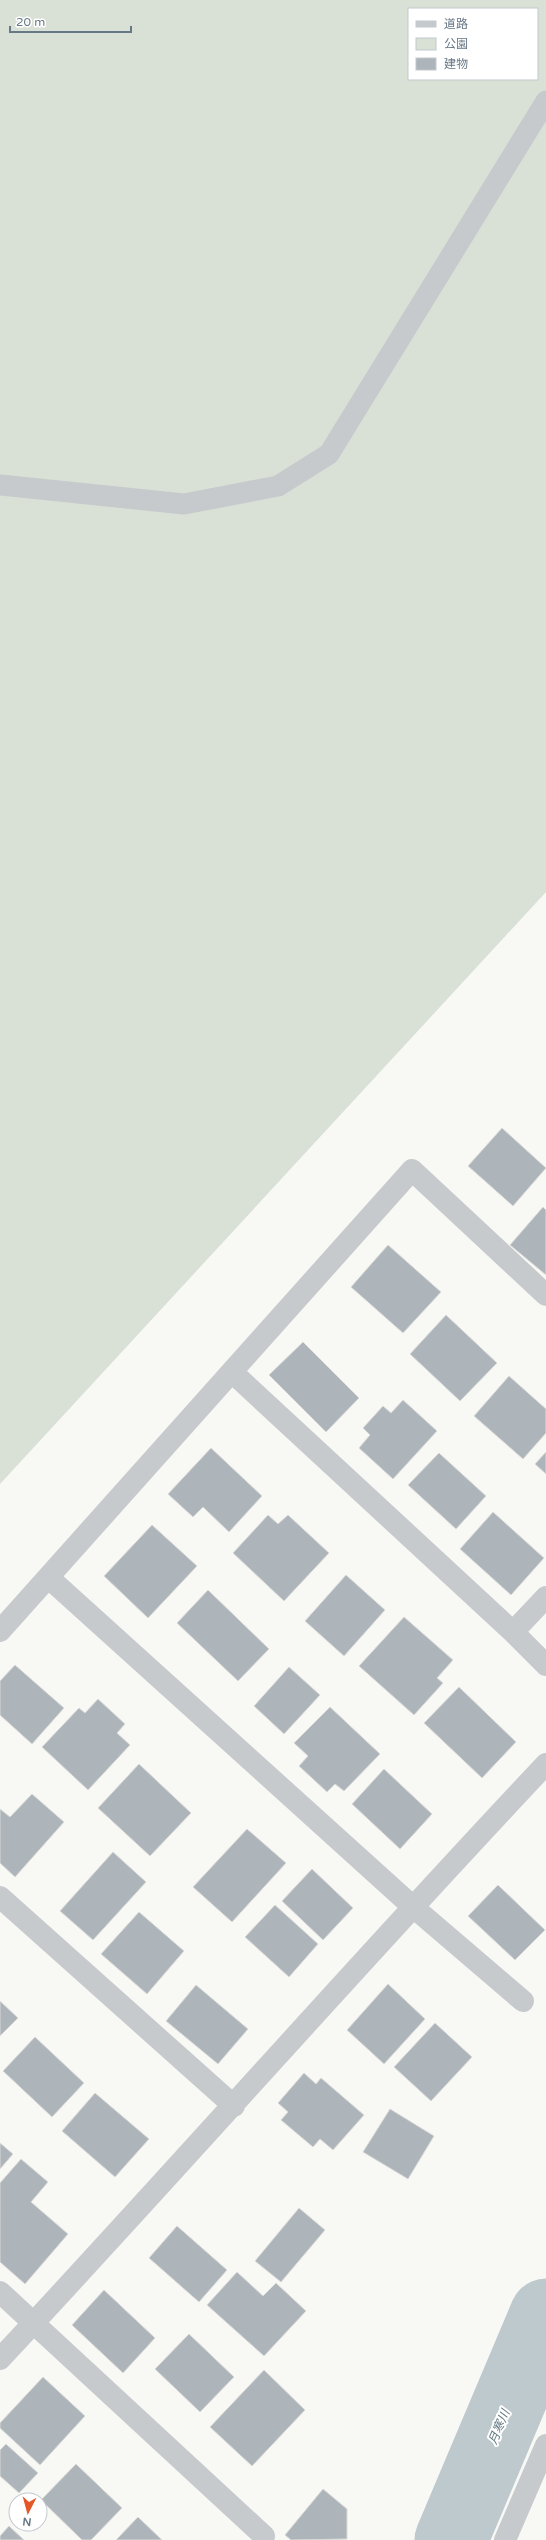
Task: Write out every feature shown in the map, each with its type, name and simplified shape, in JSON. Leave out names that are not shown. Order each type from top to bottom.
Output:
[{"type":"street","points":[[0,1631],[233,1373],[412,1170],[546,1295]]},
{"type":"street","points":[[233,1373],[513,1632],[546,1665]]},
{"type":"street","points":[[49,1578],[412,1906],[523,2001]]},
{"type":"street","points":[[513,1632],[546,1597]]},
{"type":"street","points":[[0,2359],[234,2106],[412,1906],[546,1764]]},
{"type":"street","points":[[0,1897],[234,2106]]},
{"type":"street","points":[[0,2292],[264,2536]]},
{"type":"street","points":[[505,2540],[546,2445]]},
{"type":"lane","points":[[0,485],[184,504],[278,486],[329,454],[546,101]]},
{"type":"green space","points":[[0,0],[546,0],[546,892],[0,1484]]},
{"type":"building","points":[[502,1128],[546,1168],[513,1206],[468,1166]]},
{"type":"building","points":[[543,1207],[546,1210],[546,1275],[510,1245]]},
{"type":"building","points":[[388,1245],[441,1292],[403,1333],[351,1287]]},
{"type":"building","points":[[446,1315],[497,1363],[460,1401],[410,1354]]},
{"type":"building","points":[[303,1342],[359,1398],[326,1432],[269,1375]]},
{"type":"building","points":[[509,1376],[546,1409],[546,1433],[523,1459],[474,1416]]},
{"type":"building","points":[[403,1400],[437,1431],[393,1479],[359,1448],[370,1435],[363,1428],[383,1406],[391,1413]]},
{"type":"building","points":[[211,1448],[262,1496],[229,1532],[203,1507],[193,1517],[168,1494]]},
{"type":"building","points":[[546,1452],[546,1474],[535,1464]]},
{"type":"building","points":[[439,1453],[486,1496],[456,1529],[408,1485]]},
{"type":"building","points":[[493,1512],[544,1558],[511,1595],[460,1549]]},
{"type":"building","points":[[268,1515],[278,1524],[288,1515],[329,1553],[284,1601],[233,1553]]},
{"type":"building","points":[[152,1525],[197,1566],[148,1618],[104,1576]]},
{"type":"building","points":[[346,1575],[385,1610],[344,1656],[305,1621]]},
{"type":"building","points":[[208,1590],[269,1649],[238,1681],[177,1623]]},
{"type":"building","points":[[404,1617],[453,1660],[437,1678],[443,1683],[414,1715],[359,1666]]},
{"type":"building","points":[[15,1665],[64,1708],[32,1744],[0,1715],[0,1681]]},
{"type":"building","points":[[289,1667],[320,1695],[284,1734],[254,1706]]},
{"type":"building","points":[[459,1687],[516,1742],[482,1778],[424,1723]]},
{"type":"building","points":[[98,1699],[125,1724],[117,1733],[130,1745],[88,1790],[42,1747],[79,1708],[85,1713]]},
{"type":"building","points":[[330,1707],[380,1754],[344,1791],[335,1784],[327,1792],[299,1766],[308,1756],[294,1743]]},
{"type":"building","points":[[139,1764],[191,1813],[150,1856],[98,1808]]},
{"type":"building","points":[[384,1769],[432,1814],[400,1849],[352,1804]]},
{"type":"building","points":[[32,1794],[64,1822],[15,1877],[0,1863],[0,1809],[10,1817]]},
{"type":"building","points":[[247,1829],[286,1863],[232,1922],[193,1887]]},
{"type":"building","points":[[113,1852],[146,1882],[93,1940],[60,1911]]},
{"type":"building","points":[[312,1869],[353,1908],[323,1940],[282,1901]]},
{"type":"building","points":[[498,1885],[545,1930],[515,1960],[468,1916]]},
{"type":"building","points":[[275,1905],[318,1944],[289,1977],[245,1937]]},
{"type":"building","points":[[139,1912],[184,1951],[147,1994],[101,1954]]},
{"type":"building","points":[[388,1984],[425,2019],[384,2064],[347,2030]]},
{"type":"building","points":[[196,1985],[248,2029],[218,2064],[166,2021]]},
{"type":"building","points":[[0,2001],[18,2018],[0,2036]]},
{"type":"building","points":[[435,2023],[472,2057],[431,2101],[394,2067]]},
{"type":"building","points":[[35,2037],[84,2083],[52,2117],[3,2071]]},
{"type":"building","points":[[304,2073],[316,2084],[321,2078],[364,2115],[333,2150],[320,2139],[313,2147],[281,2120],[288,2112],[278,2103]]},
{"type":"building","points":[[95,2093],[149,2139],[115,2177],[62,2131]]},
{"type":"building","points":[[390,2109],[434,2136],[408,2179],[363,2152]]},
{"type":"building","points":[[0,2143],[13,2154],[0,2169]]},
{"type":"building","points":[[21,2159],[48,2182],[31,2202],[68,2234],[25,2284],[0,2262],[0,2183]]},
{"type":"building","points":[[299,2208],[325,2230],[281,2282],[255,2261]]},
{"type":"building","points":[[177,2226],[227,2270],[199,2302],[149,2258]]},
{"type":"building","points":[[237,2272],[263,2296],[276,2283],[306,2311],[264,2356],[207,2305]]},
{"type":"building","points":[[104,2290],[155,2338],[123,2373],[72,2325]]},
{"type":"building","points":[[189,2334],[234,2377],[200,2412],[155,2369]]},
{"type":"building","points":[[264,2370],[305,2410],[252,2466],[210,2427]]},
{"type":"building","points":[[43,2377],[85,2416],[40,2465],[0,2428],[0,2423]]},
{"type":"building","points":[[6,2444],[38,2473],[20,2492],[18,2492],[0,2476],[0,2450]]},
{"type":"building","points":[[76,2464],[122,2508],[91,2540],[82,2540],[48,2507],[48,2493]]},
{"type":"building","points":[[323,2489],[347,2509],[347,2539],[291,2540],[285,2535]]},
{"type":"building","points":[[138,2517],[162,2540],[116,2540]]},
{"type":"building","points":[[8,2527],[8,2532],[15,2532],[24,2540],[0,2540],[0,2536]]},
{"type":"waterway","name":"月寒川","points":[[451,2540],[546,2315]]}]
